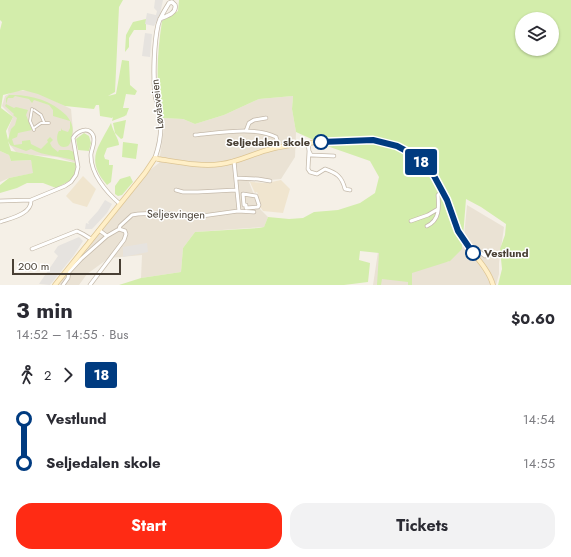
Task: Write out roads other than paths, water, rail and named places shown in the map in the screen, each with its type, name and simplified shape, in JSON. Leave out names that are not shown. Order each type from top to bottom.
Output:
[{"type":"main road","points":[[155,158],[182,162],[222,164],[279,147],[308,143],[364,139],[390,143],[405,150],[420,160],[433,174],[443,190],[458,231],[486,271],[493,285]]},
{"type":"main road","name":"Løvåsveien","points":[[55,285],[145,173],[155,158]]},
{"type":"street","name":"Løvåsveien","points":[[155,158],[160,136],[160,114],[155,94],[154,73],[157,36],[160,19],[169,3],[172,2],[176,8],[174,12],[160,19]]},
{"type":"street","points":[[44,122],[41,115],[33,110],[30,121],[34,129],[39,123],[49,123]]},
{"type":"street","points":[[246,132],[249,123],[254,120],[266,118]]},
{"type":"street","points":[[0,201],[31,200],[65,186],[75,178],[78,167],[73,138],[80,131],[86,130],[91,133],[94,138],[91,161],[95,174],[120,204]]},
{"type":"street","points":[[195,135],[225,132],[246,132],[272,135],[278,140],[279,147]]},
{"type":"street","points":[[308,143],[308,169],[310,172],[317,174],[325,169],[334,172],[339,175],[345,189],[350,190]]},
{"type":"street","points":[[309,152],[313,155],[334,156]]},
{"type":"street","points":[[234,161],[239,212]]},
{"type":"street","points":[[236,178],[270,180]]},
{"type":"street","name":"Seljesvingen","points":[[176,190],[183,192],[198,192],[236,190]]},
{"type":"street","points":[[427,226],[436,220],[438,195],[443,190]]},
{"type":"street","points":[[243,194],[256,196],[259,205],[258,207],[246,208],[246,205],[244,206],[243,194]]},
{"type":"street","points":[[0,222],[17,216],[28,209],[31,205],[31,200]]},
{"type":"street","points":[[410,221],[428,215],[438,209]]},
{"type":"street","name":"Seljesvingen","points":[[107,236],[120,229],[120,226],[132,215],[138,214],[160,213],[202,216],[254,212]]},
{"type":"street","points":[[90,285],[124,240],[126,234],[125,231],[120,229]]},
{"type":"street","points":[[63,285],[68,278],[69,272],[107,236],[99,230]]},
{"type":"street","points":[[32,249],[77,232],[91,239]]},
{"type":"street","points":[[473,253],[477,250],[485,256]]},
{"type":"place","name":"Seljedalen skole","points":[[321,142]]},
{"type":"place","name":"Vestlund","points":[[473,253]]}]
